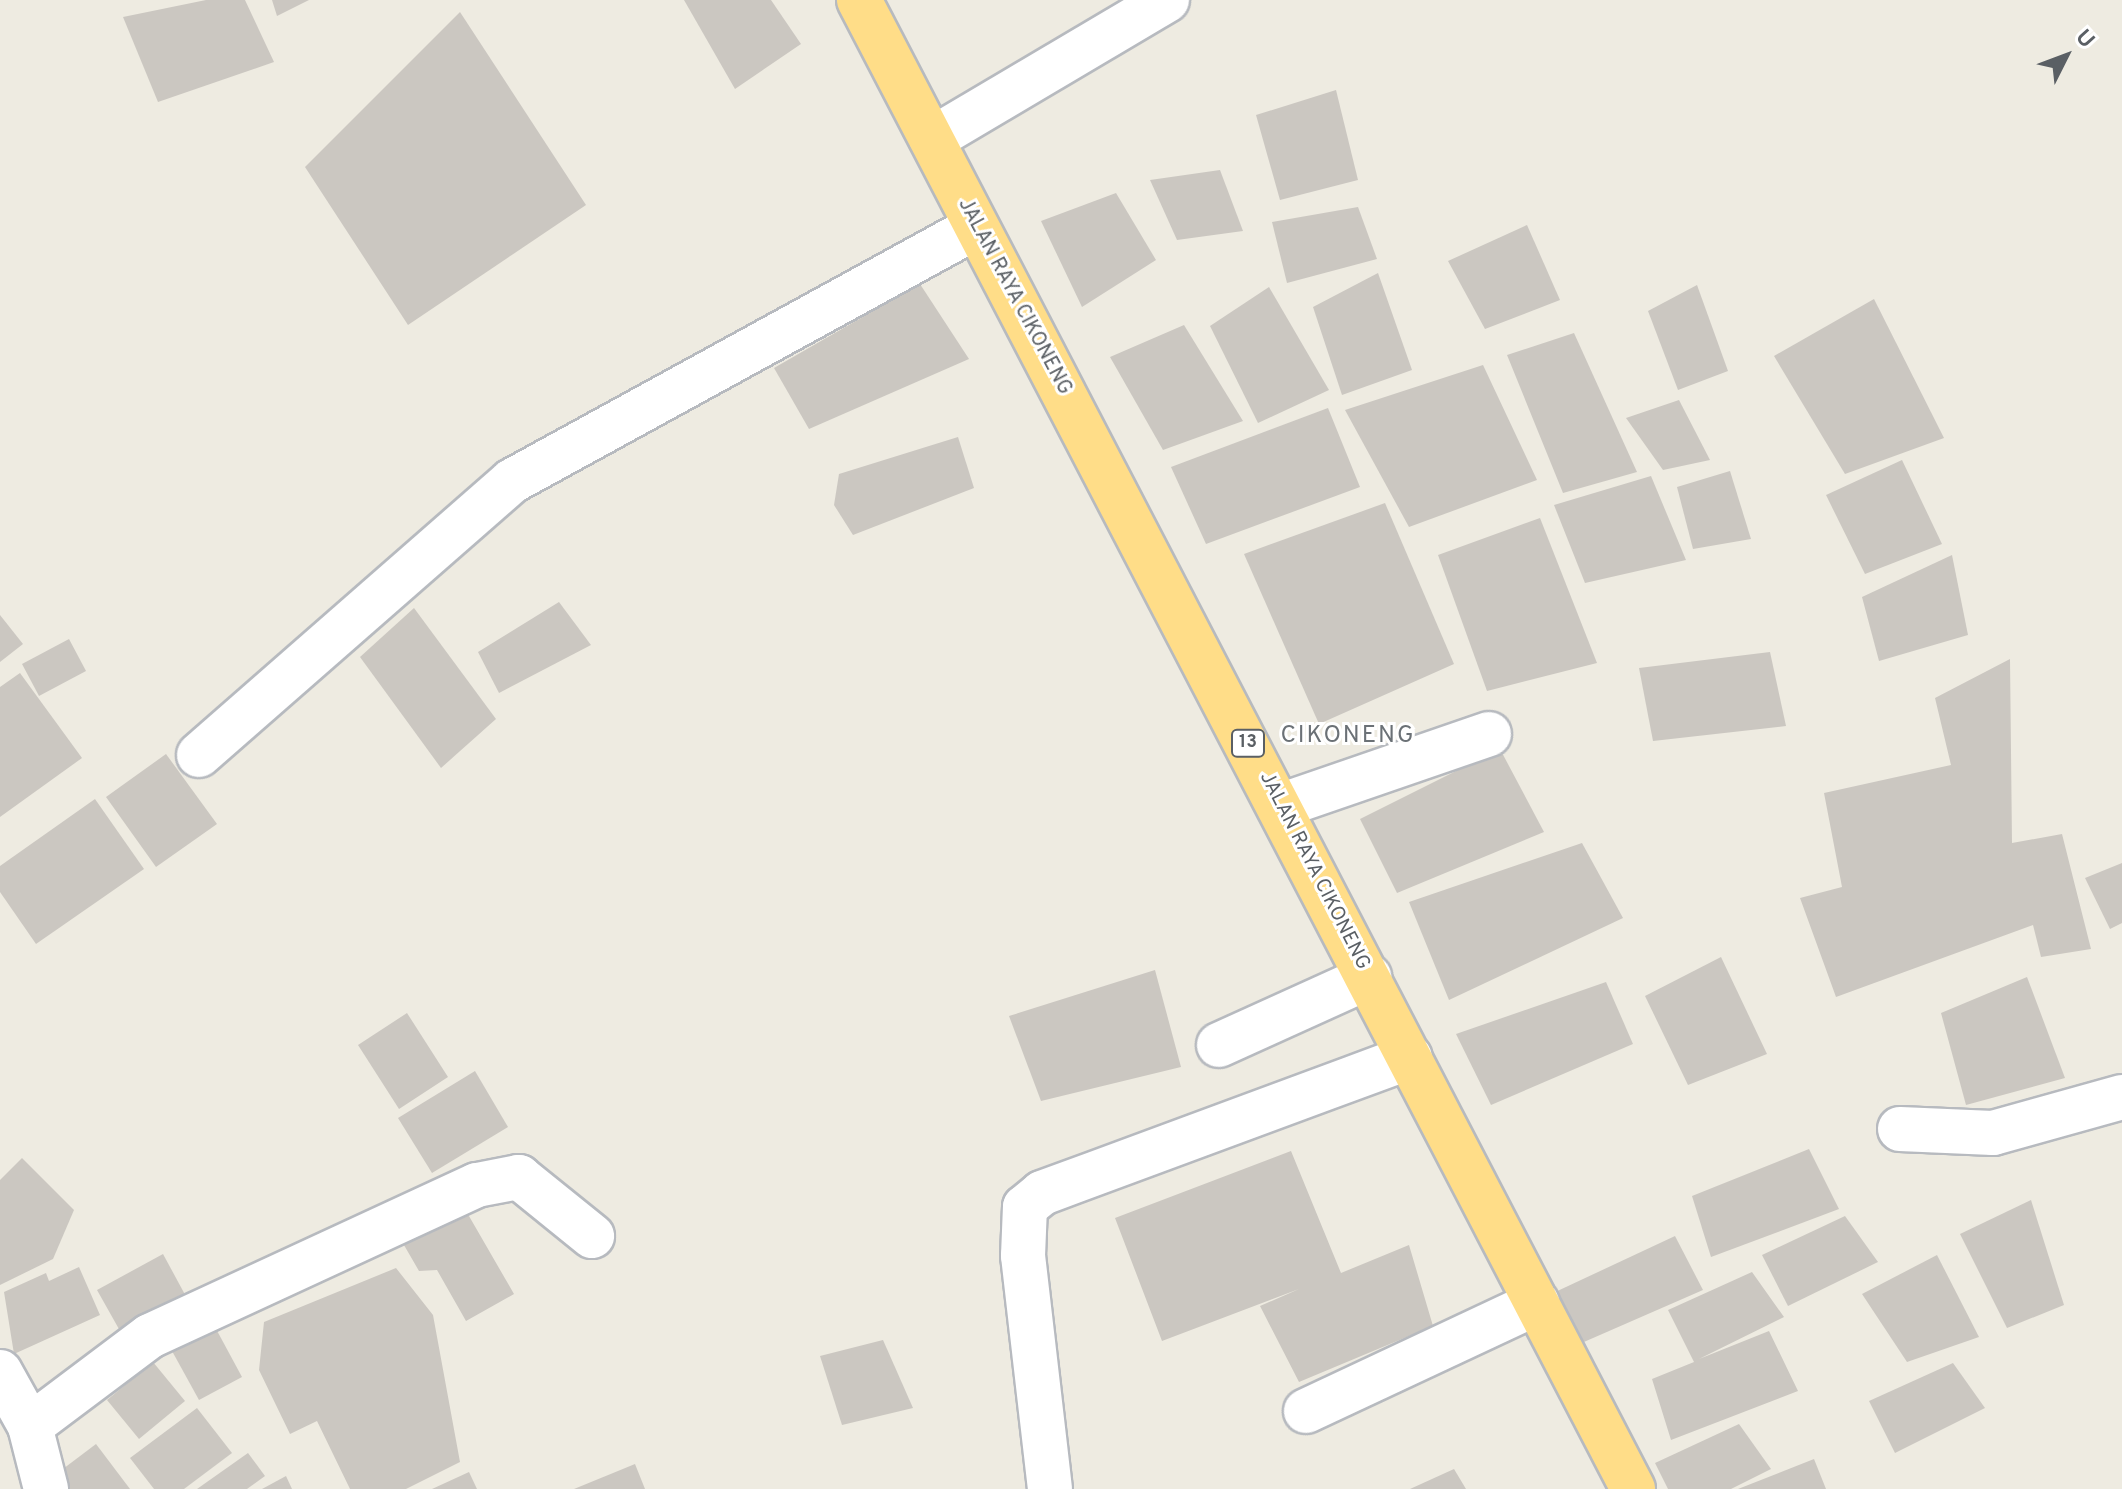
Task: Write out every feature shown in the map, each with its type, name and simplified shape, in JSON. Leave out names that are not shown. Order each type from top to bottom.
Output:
[{"type":"highway","name":"JALAN RAYA CIKONENG","points":[[859,0],[1633,1489]]},
{"type":"street","points":[[932,139],[1167,0]]},
{"type":"street","points":[[199,755],[512,481],[976,227]]},
{"type":"street","points":[[1280,806],[1489,734]]},
{"type":"street","points":[[1219,1045],[1369,977]]},
{"type":"street","points":[[1050,1489],[1023,1256],[1025,1207],[1042,1193],[1410,1057]]},
{"type":"street","points":[[1900,1129],[1993,1133],[2122,1097]]},
{"type":"street","points":[[30,1426],[150,1336],[477,1185],[519,1177],[592,1236]]},
{"type":"street","points":[[1306,1411],[1537,1303]]},
{"type":"street","points":[[0,1372],[30,1426],[46,1489]]},
{"type":"building","points":[[206,0],[245,0],[274,62],[158,102],[123,17]]},
{"type":"building","points":[[272,0],[309,0],[277,16]]},
{"type":"building","points":[[684,0],[771,0],[801,44],[735,89]]},
{"type":"building","points":[[460,12],[586,205],[408,325],[305,167]]},
{"type":"building","points":[[1336,90],[1358,180],[1280,200],[1256,115]]},
{"type":"building","points":[[1220,170],[1243,231],[1177,240],[1150,180]]},
{"type":"building","points":[[1116,193],[1156,260],[1082,307],[1041,221]]},
{"type":"building","points":[[1358,207],[1377,259],[1287,283],[1272,222]]},
{"type":"building","points":[[1527,225],[1560,300],[1485,329],[1448,261]]},
{"type":"building","points":[[1378,273],[1412,370],[1342,395],[1313,307]]},
{"type":"building","points":[[920,284],[969,359],[809,429],[774,368]]},
{"type":"building","points":[[1697,285],[1728,371],[1678,390],[1648,311]]},
{"type":"building","points":[[1269,287],[1329,390],[1258,423],[1210,326]]},
{"type":"building","points":[[1874,299],[1944,438],[1845,474],[1774,356]]},
{"type":"building","points":[[1184,325],[1243,421],[1163,450],[1110,357]]},
{"type":"building","points":[[1574,333],[1637,472],[1563,493],[1507,355]]},
{"type":"building","points":[[1483,365],[1537,480],[1409,527],[1345,410]]},
{"type":"building","points":[[1679,400],[1710,460],[1663,470],[1626,418]]},
{"type":"building","points":[[1328,408],[1360,487],[1206,544],[1171,467]]},
{"type":"building","points":[[958,437],[974,488],[853,535],[834,505],[839,474]]},
{"type":"building","points":[[1902,460],[1942,544],[1865,574],[1826,495]]},
{"type":"building","points":[[1730,471],[1751,539],[1693,549],[1677,487]]},
{"type":"building","points":[[1651,476],[1686,560],[1585,583],[1554,505]]},
{"type":"building","points":[[1385,503],[1454,664],[1319,724],[1244,554]]},
{"type":"building","points":[[1540,518],[1597,663],[1487,691],[1438,555]]},
{"type":"building","points":[[1952,555],[1968,635],[1879,661],[1862,597]]},
{"type":"building","points":[[559,602],[591,645],[499,693],[478,652]]},
{"type":"building","points":[[414,608],[496,719],[441,768],[360,657]]},
{"type":"building","points":[[0,615],[23,644],[0,662]]},
{"type":"building","points":[[69,639],[86,671],[39,696],[22,664]]},
{"type":"building","points":[[1770,652],[1786,726],[1653,741],[1639,668]]},
{"type":"building","points":[[2010,659],[2012,843],[2062,834],[2091,949],[2041,957],[2033,925],[1836,997],[1800,898],[1842,887],[1824,793],[1951,765],[1935,698]]},
{"type":"building","points":[[20,673],[82,758],[0,817],[0,687]]},
{"type":"building","points":[[1500,749],[1544,832],[1397,893],[1360,819]]},
{"type":"building","points":[[166,754],[217,824],[156,867],[106,797]]},
{"type":"building","points":[[95,799],[144,869],[36,944],[0,892],[0,866]]},
{"type":"building","points":[[1582,843],[1623,918],[1449,1000],[1409,902]]},
{"type":"building","points":[[2122,863],[2122,923],[2110,929],[2085,878]]},
{"type":"building","points":[[1721,957],[1767,1054],[1688,1085],[1645,996]]},
{"type":"building","points":[[1155,970],[1181,1067],[1041,1101],[1009,1016]]},
{"type":"building","points":[[2027,977],[2065,1078],[1966,1105],[1941,1013]]},
{"type":"building","points":[[1606,982],[1633,1044],[1491,1105],[1456,1034]]},
{"type":"building","points":[[407,1013],[448,1077],[399,1109],[358,1045]]},
{"type":"building","points":[[475,1071],[508,1127],[432,1173],[398,1118]]},
{"type":"building","points":[[1809,1149],[1839,1209],[1711,1257],[1692,1196]]},
{"type":"building","points":[[1291,1151],[1341,1273],[1409,1245],[1433,1326],[1299,1382],[1260,1306],[1299,1289],[1162,1341],[1115,1218]]},
{"type":"building","points":[[22,1158],[74,1210],[53,1259],[0,1285],[0,1180]]},
{"type":"building","points":[[458,1197],[514,1294],[466,1321],[437,1270],[419,1271],[397,1233]]},
{"type":"building","points":[[2031,1200],[2064,1305],[2007,1328],[1960,1234]]},
{"type":"building","points":[[1845,1216],[1878,1262],[1788,1306],[1762,1255]]},
{"type":"building","points":[[1675,1236],[1703,1290],[1577,1345],[1551,1294]]},
{"type":"building","points":[[163,1254],[189,1302],[124,1338],[97,1290]]},
{"type":"building","points":[[1937,1255],[1979,1337],[1907,1362],[1862,1294]]},
{"type":"building","points":[[79,1267],[100,1315],[14,1354],[4,1292],[46,1273],[49,1281]]},
{"type":"building","points":[[396,1268],[433,1315],[460,1462],[406,1489],[350,1489],[317,1421],[290,1434],[259,1370],[264,1322]]},
{"type":"building","points":[[1752,1272],[1784,1317],[1699,1359],[1769,1331],[1798,1391],[1671,1440],[1652,1379],[1694,1362],[1668,1310]]},
{"type":"building","points":[[215,1327],[242,1377],[199,1400],[172,1351]]},
{"type":"building","points":[[883,1340],[913,1408],[842,1425],[820,1356]]},
{"type":"building","points":[[153,1362],[185,1401],[139,1439],[107,1400]]},
{"type":"building","points":[[1953,1363],[1985,1408],[1895,1453],[1869,1401]]},
{"type":"building","points":[[197,1408],[232,1453],[184,1489],[154,1489],[130,1458]]},
{"type":"building","points":[[1739,1424],[1771,1469],[1731,1489],[1668,1489],[1655,1463]]},
{"type":"building","points":[[96,1444],[130,1489],[53,1489],[47,1481]]},
{"type":"building","points":[[248,1453],[265,1476],[247,1489],[197,1489]]},
{"type":"building","points":[[1814,1459],[1826,1489],[1738,1489]]},
{"type":"building","points":[[635,1464],[645,1489],[574,1489]]},
{"type":"building","points":[[1454,1469],[1466,1489],[1410,1489]]},
{"type":"building","points":[[469,1472],[477,1489],[432,1489]]},
{"type":"building","points":[[286,1476],[292,1489],[262,1489]]},
{"type":"district","name":"CIKONENG","points":[[1348,737]]}]
